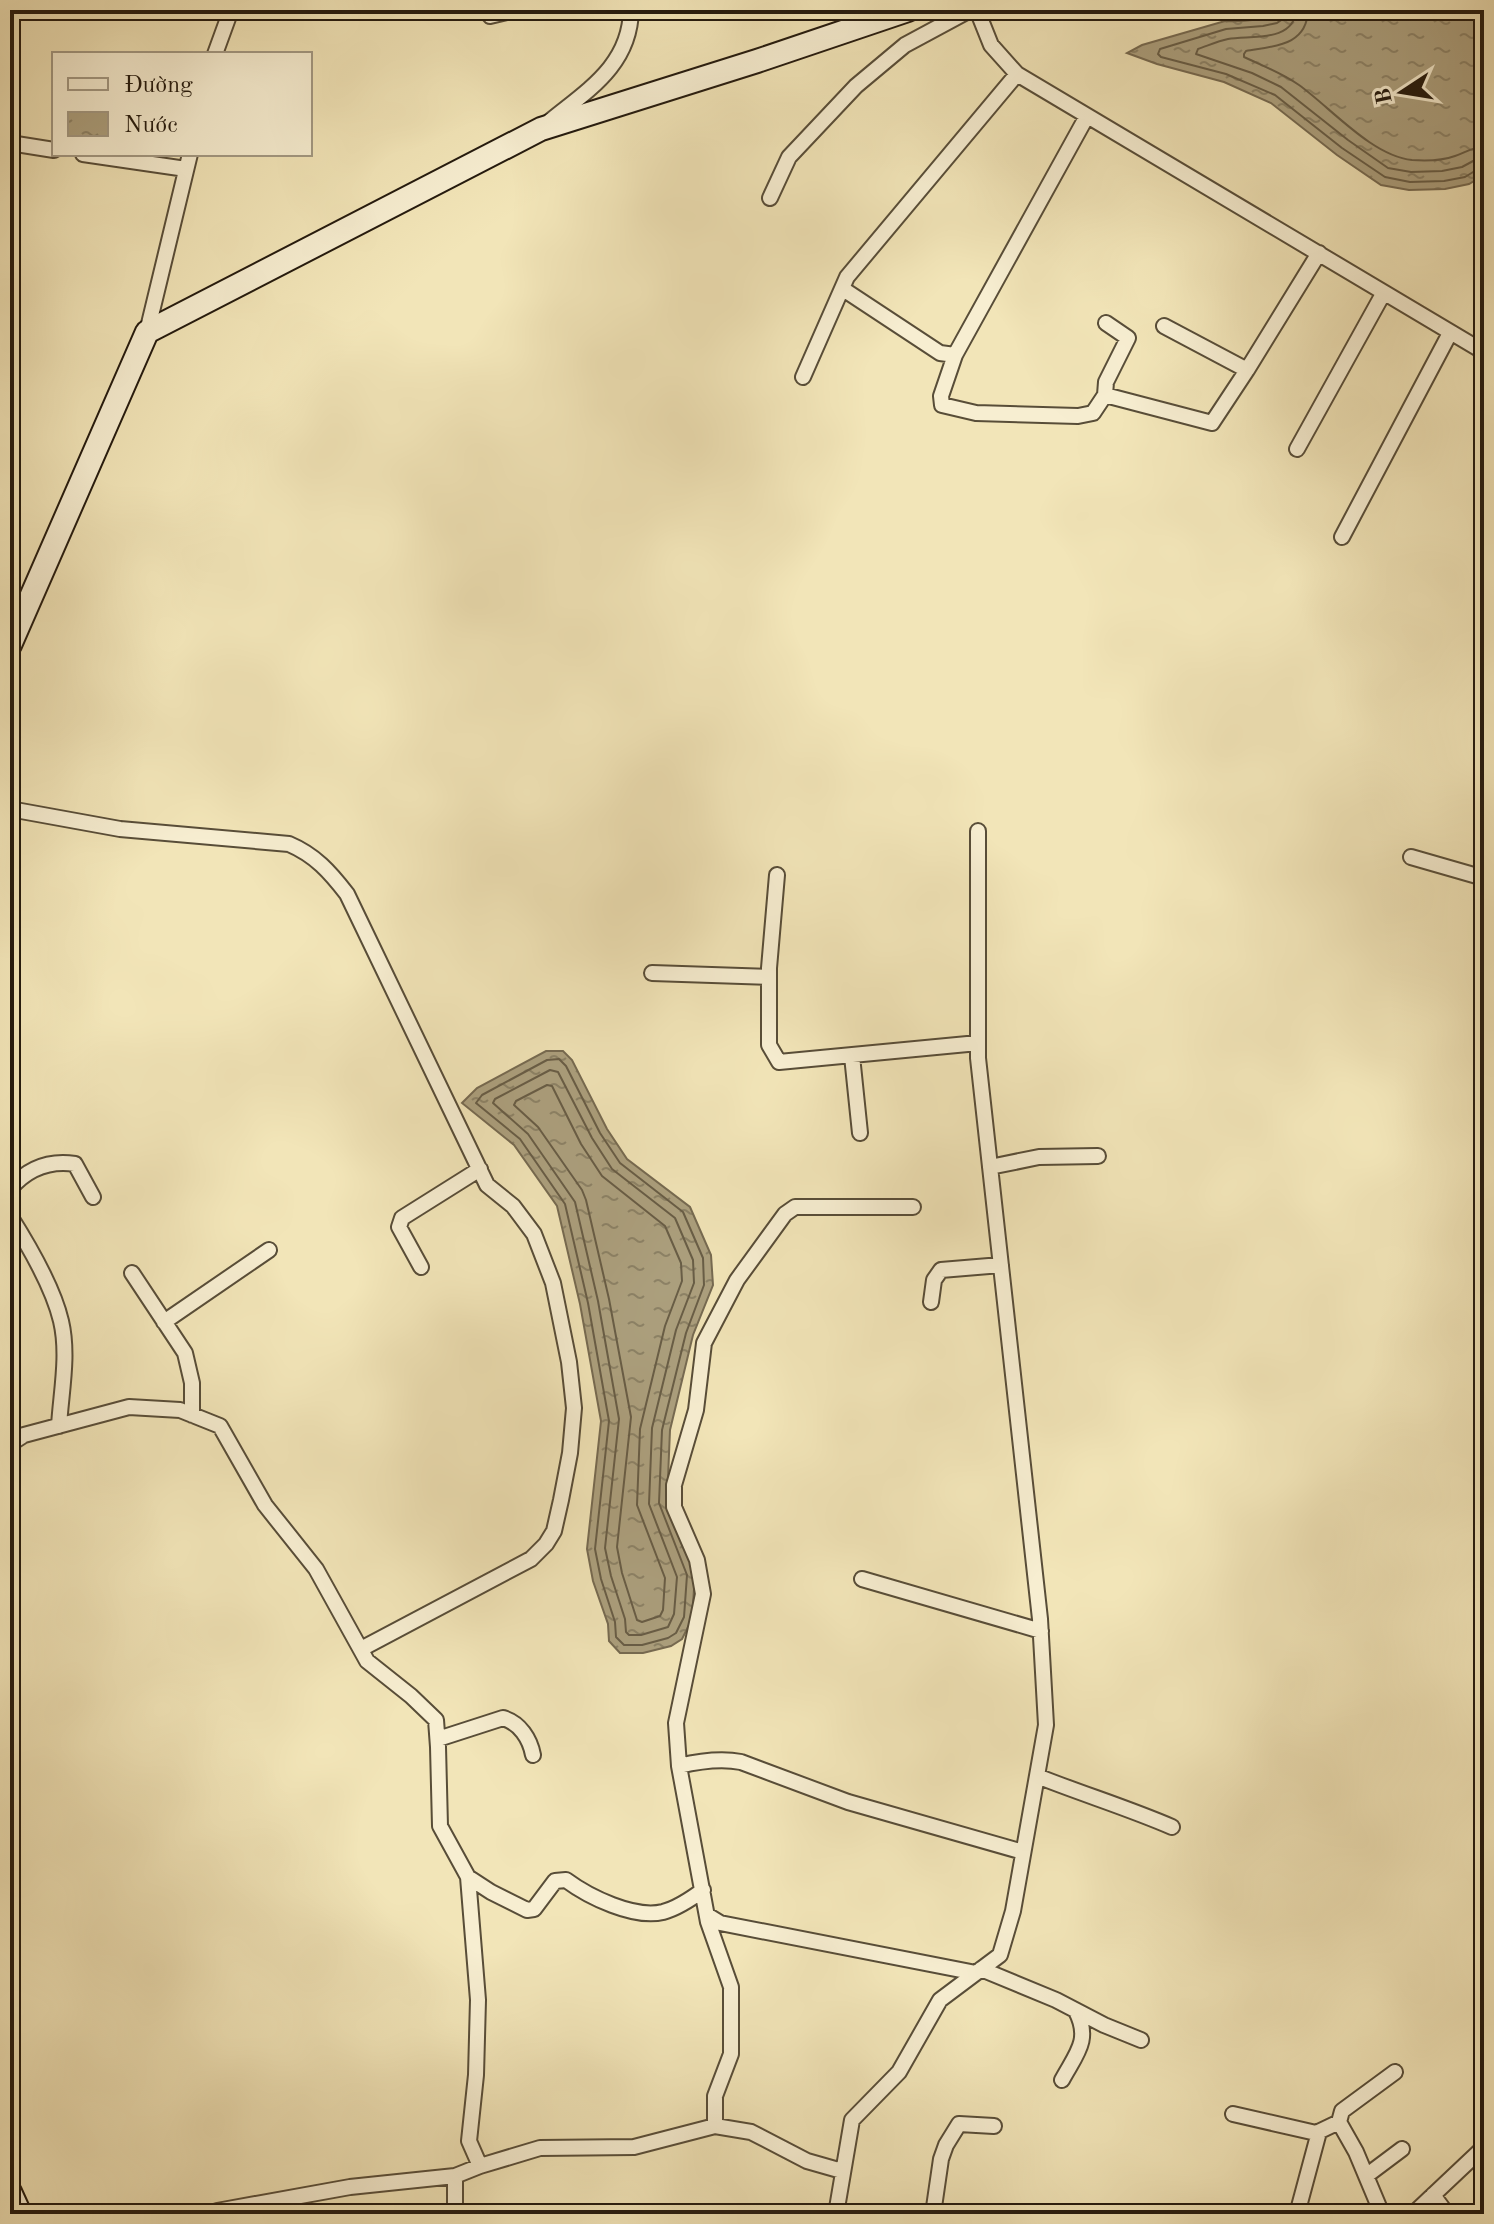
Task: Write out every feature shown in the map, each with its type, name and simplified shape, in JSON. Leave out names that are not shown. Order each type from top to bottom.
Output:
[{"type":"main road","points":[[10,645],[147,332],[541,129],[908,10]]},
{"type":"street","points":[[216,52],[231,10]]},
{"type":"street","points":[[490,16],[515,10]]},
{"type":"street","points":[[541,129],[607,74],[622,50],[631,10]]},
{"type":"street","points":[[770,198],[789,157],[856,86],[905,45],[970,10]]},
{"type":"street","points":[[977,10],[991,45],[1017,74],[1484,352]]},
{"type":"street","points":[[803,377],[847,277],[1017,74]]},
{"type":"street","points":[[1087,116],[955,355],[941,396],[942,405],[976,413],[1078,416],[1093,413],[1105,395],[1106,382],[1128,338],[1106,323]]},
{"type":"street","points":[[10,143],[52,150]]},
{"type":"street","points":[[113,156],[188,161],[147,332]]},
{"type":"street","points":[[1105,395],[1212,423],[1319,253]]},
{"type":"street","points":[[843,289],[940,353],[955,355]]},
{"type":"street","points":[[1297,449],[1383,294]]},
{"type":"street","points":[[1164,326],[1247,370]]},
{"type":"street","points":[[1342,537],[1450,333]]},
{"type":"street","points":[[10,809],[120,829],[289,844],[313,857],[347,894],[487,1185],[513,1206],[534,1234],[553,1283],[569,1362],[574,1408],[570,1453],[554,1531],[531,1559],[361,1649]]},
{"type":"street","points":[[836,2214],[852,2120],[899,2072],[940,2000],[1000,1955],[1013,1911],[1046,1725],[1041,1631],[978,1058],[978,831]]},
{"type":"street","points":[[1411,857],[1484,878]]},
{"type":"street","points":[[777,875],[769,977],[769,1045],[779,1062],[978,1043]]},
{"type":"street","points":[[652,973],[769,977]]},
{"type":"street","points":[[852,1056],[860,1133]]},
{"type":"street","points":[[990,1167],[1039,1157],[1098,1156]]},
{"type":"street","points":[[10,1189],[43,1165],[61,1162],[75,1164],[93,1197]]},
{"type":"street","points":[[421,1267],[399,1227],[402,1218],[480,1169]]},
{"type":"street","points":[[715,2126],[715,2096],[731,2054],[731,1987],[708,1922],[679,1766],[676,1723],[703,1594],[697,1560],[682,1530],[673,1498],[696,1410],[704,1343],[737,1280],[785,1214],[795,1207],[913,1207]]},
{"type":"street","points":[[10,1216],[24,1238],[61,1322],[64,1356],[59,1426]]},
{"type":"street","points":[[164,1322],[269,1250]]},
{"type":"street","points":[[931,1302],[934,1280],[941,1270],[1001,1265]]},
{"type":"street","points":[[132,1273],[185,1353],[192,1383],[192,1415]]},
{"type":"street","points":[[10,1444],[24,1435],[129,1407],[180,1410],[220,1426],[265,1505],[316,1569],[367,1661],[436,1720],[440,1826],[468,1877],[478,2000],[476,2075],[469,2141],[480,2166]]},
{"type":"street","points":[[862,1579],[1041,1631]]},
{"type":"street","points":[[438,1739],[503,1718],[512,1721],[530,1741],[533,1755]]},
{"type":"street","points":[[679,1766],[726,1759],[741,1762],[848,1802],[1023,1852]]},
{"type":"street","points":[[1037,1776],[1097,1800],[1127,1807],[1172,1827]]},
{"type":"street","points":[[468,1877],[527,1910],[534,1909],[555,1881],[566,1880],[579,1890],[644,1913],[662,1912],[679,1906],[703,1890]]},
{"type":"street","points":[[707,1915],[720,1923],[979,1971],[1141,2040]]},
{"type":"street","points":[[1062,2080],[1082,2043],[1083,2025],[1076,2010]]},
{"type":"street","points":[[1382,2214],[1339,2122],[1342,2111],[1395,2072]]},
{"type":"street","points":[[1233,2114],[1319,2132],[1339,2122]]},
{"type":"street","points":[[933,2214],[941,2159],[959,2124],[994,2126]]},
{"type":"street","points":[[216,2214],[217,2211],[350,2187],[455,2176],[540,2148],[634,2147],[715,2126],[751,2132],[807,2161],[842,2171]]},
{"type":"street","points":[[1297,2214],[1319,2132]]},
{"type":"street","points":[[1413,2214],[1484,2147]]},
{"type":"street","points":[[1366,2176],[1402,2149]]},
{"type":"street","points":[[455,2176],[455,2214]]},
{"type":"street","points":[[1433,2195],[1447,2214]]},
{"type":"water","points":[[1284,10],[1358,10],[1373,13],[1375,10],[1484,10],[1484,175],[1469,184],[1445,189],[1409,190],[1381,185],[1271,103],[1224,82],[1127,53],[1142,45],[1225,21],[1256,20]]},
{"type":"water","points":[[546,1051],[563,1051],[572,1060],[607,1129],[627,1159],[690,1207],[711,1255],[713,1285],[693,1335],[670,1430],[667,1502],[695,1574],[692,1619],[682,1639],[671,1646],[643,1653],[620,1653],[609,1641],[608,1624],[593,1581],[587,1549],[601,1421],[580,1304],[557,1206],[514,1145],[462,1103],[477,1088]]}]
